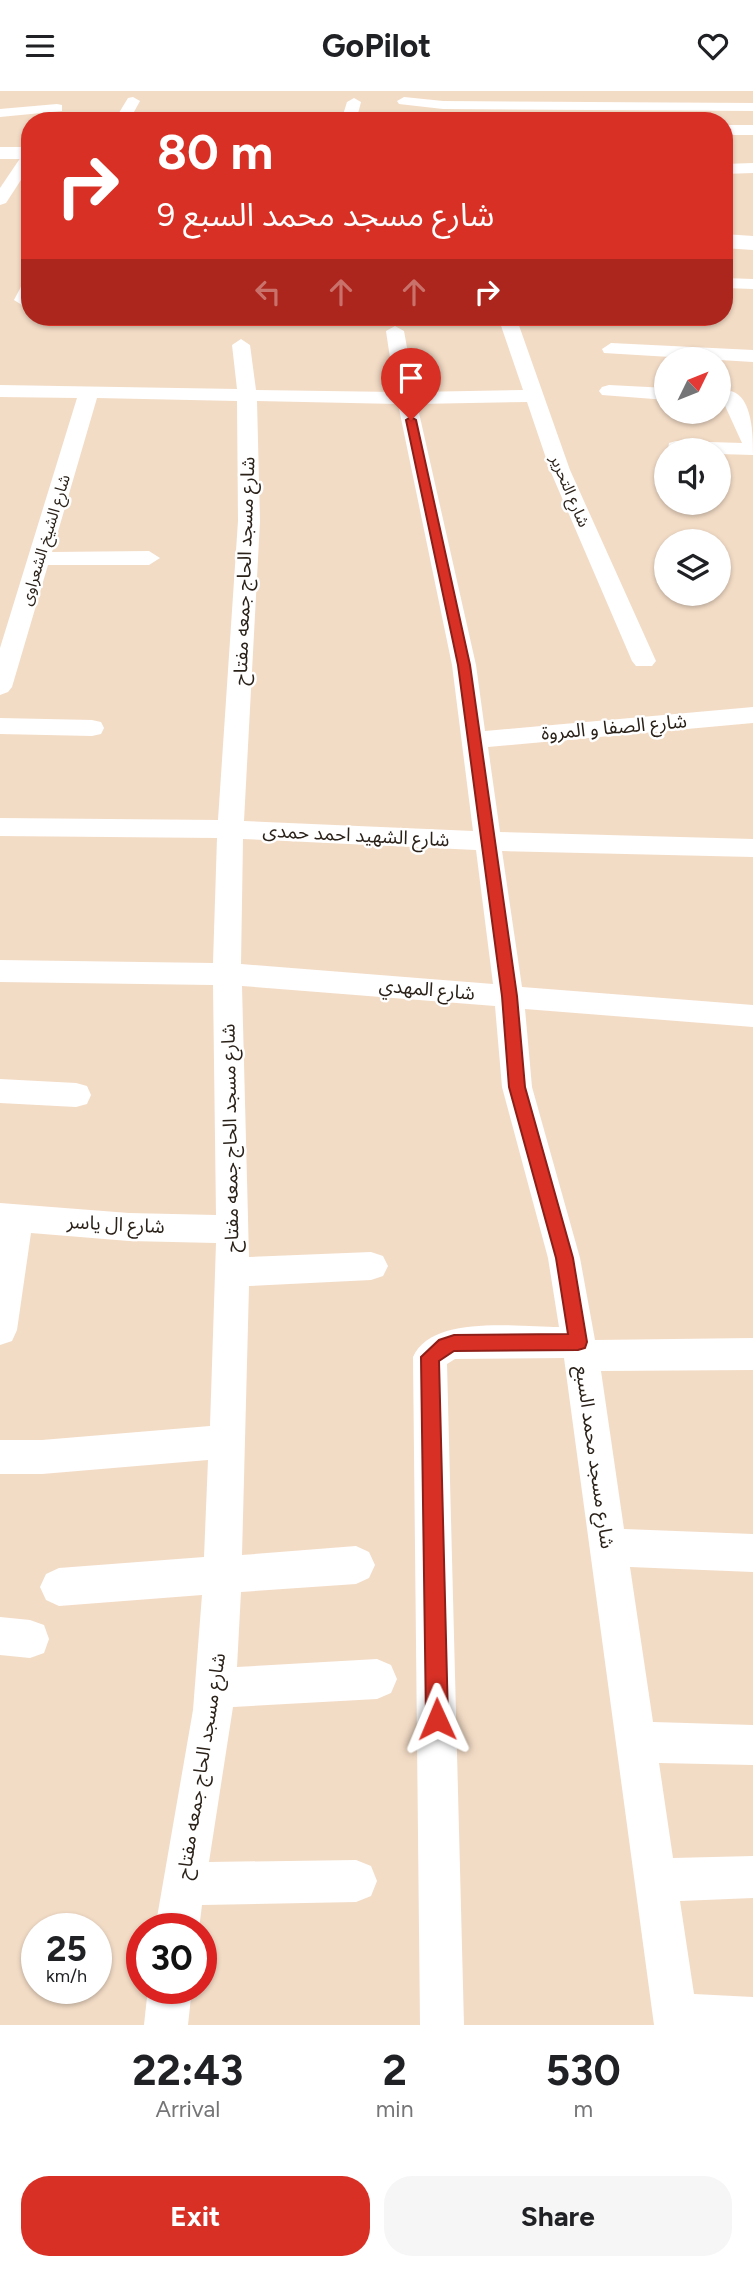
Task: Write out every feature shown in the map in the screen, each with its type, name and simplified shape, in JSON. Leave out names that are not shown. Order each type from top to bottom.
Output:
[{"type":"street","points":[[55,112],[67,91]]},
{"type":"street","points":[[126,112],[133,101]]},
{"type":"street","points":[[404,101],[443,105],[753,107]]},
{"type":"street","points":[[351,112],[354,102]]},
{"type":"street","points":[[0,113],[21,114]]},
{"type":"street","points":[[733,131],[753,130]]},
{"type":"street","points":[[0,153],[21,153]]},
{"type":"street","points":[[0,200],[21,167]]},
{"type":"street","points":[[733,170],[752,172]]},
{"type":"street","points":[[733,242],[753,243]]},
{"type":"street","points":[[733,283],[753,284]]},
{"type":"street","name":"شارع التحرير","points":[[510,326],[560,470],[644,661]]},
{"type":"street","name":"شارع مسجد محمد السبع","points":[[395,331],[406,398],[464,665],[509,996],[517,1087],[564,1258],[676,2020]]},
{"type":"street","name":"شارع مسجد الحاج جمعه مفتاح","points":[[179,1913],[215,1688],[222,1576],[233,1272],[227,974],[230,829],[246,594],[247,395],[242,345]]},
{"type":"street","points":[[611,349],[753,356]]},
{"type":"street","points":[[0,391],[406,398],[533,396]]},
{"type":"street","points":[[609,391],[654,393]]},
{"type":"street","name":"شارع الشيخ الشعراوى","points":[[0,687],[89,393]]},
{"type":"street","points":[[732,397],[753,398]]},
{"type":"street","points":[[731,447],[753,447],[732,410]]},
{"type":"street","points":[[40,559],[149,558]]},
{"type":"street","name":"شارع الصفا و المروة","points":[[475,740],[753,715]]},
{"type":"street","points":[[0,726],[92,728]]},
{"type":"street","name":"شارع الشهيد احمد حمدى","points":[[0,827],[230,829],[489,841],[753,848]]},
{"type":"street","points":[[0,971],[227,974]]},
{"type":"street","name":"شارع المهدي","points":[[227,974],[753,1016]]},
{"type":"street","points":[[0,1091],[76,1095]]},
{"type":"street","points":[[0,1330],[9,1217]]},
{"type":"street","name":"شارع ال ياسر","points":[[9,1217],[129,1227],[233,1229]]},
{"type":"street","points":[[233,1272],[370,1266]]},
{"type":"street","points":[[442,2025],[430,1357],[454,1343],[753,1354]]},
{"type":"street","points":[[0,1457],[42,1457],[227,1441]]},
{"type":"street","points":[[607,1547],[753,1553]]},
{"type":"street","points":[[59,1587],[356,1565]]},
{"type":"street","points":[[215,1688],[377,1679]]},
{"type":"street","points":[[637,1742],[753,1745]]},
{"type":"street","points":[[654,1880],[753,1877]]},
{"type":"street","points":[[182,1884],[356,1881]]},
{"type":"street","points":[[166,2025],[168,2004]]},
{"type":"street","points":[[676,2020],[753,2019]]},
{"type":"route","points":[[411,420],[464,665],[509,996],[517,1087],[526,1131],[551,1205],[564,1258],[578,1342],[454,1343],[430,1357],[437,1719]]}]
